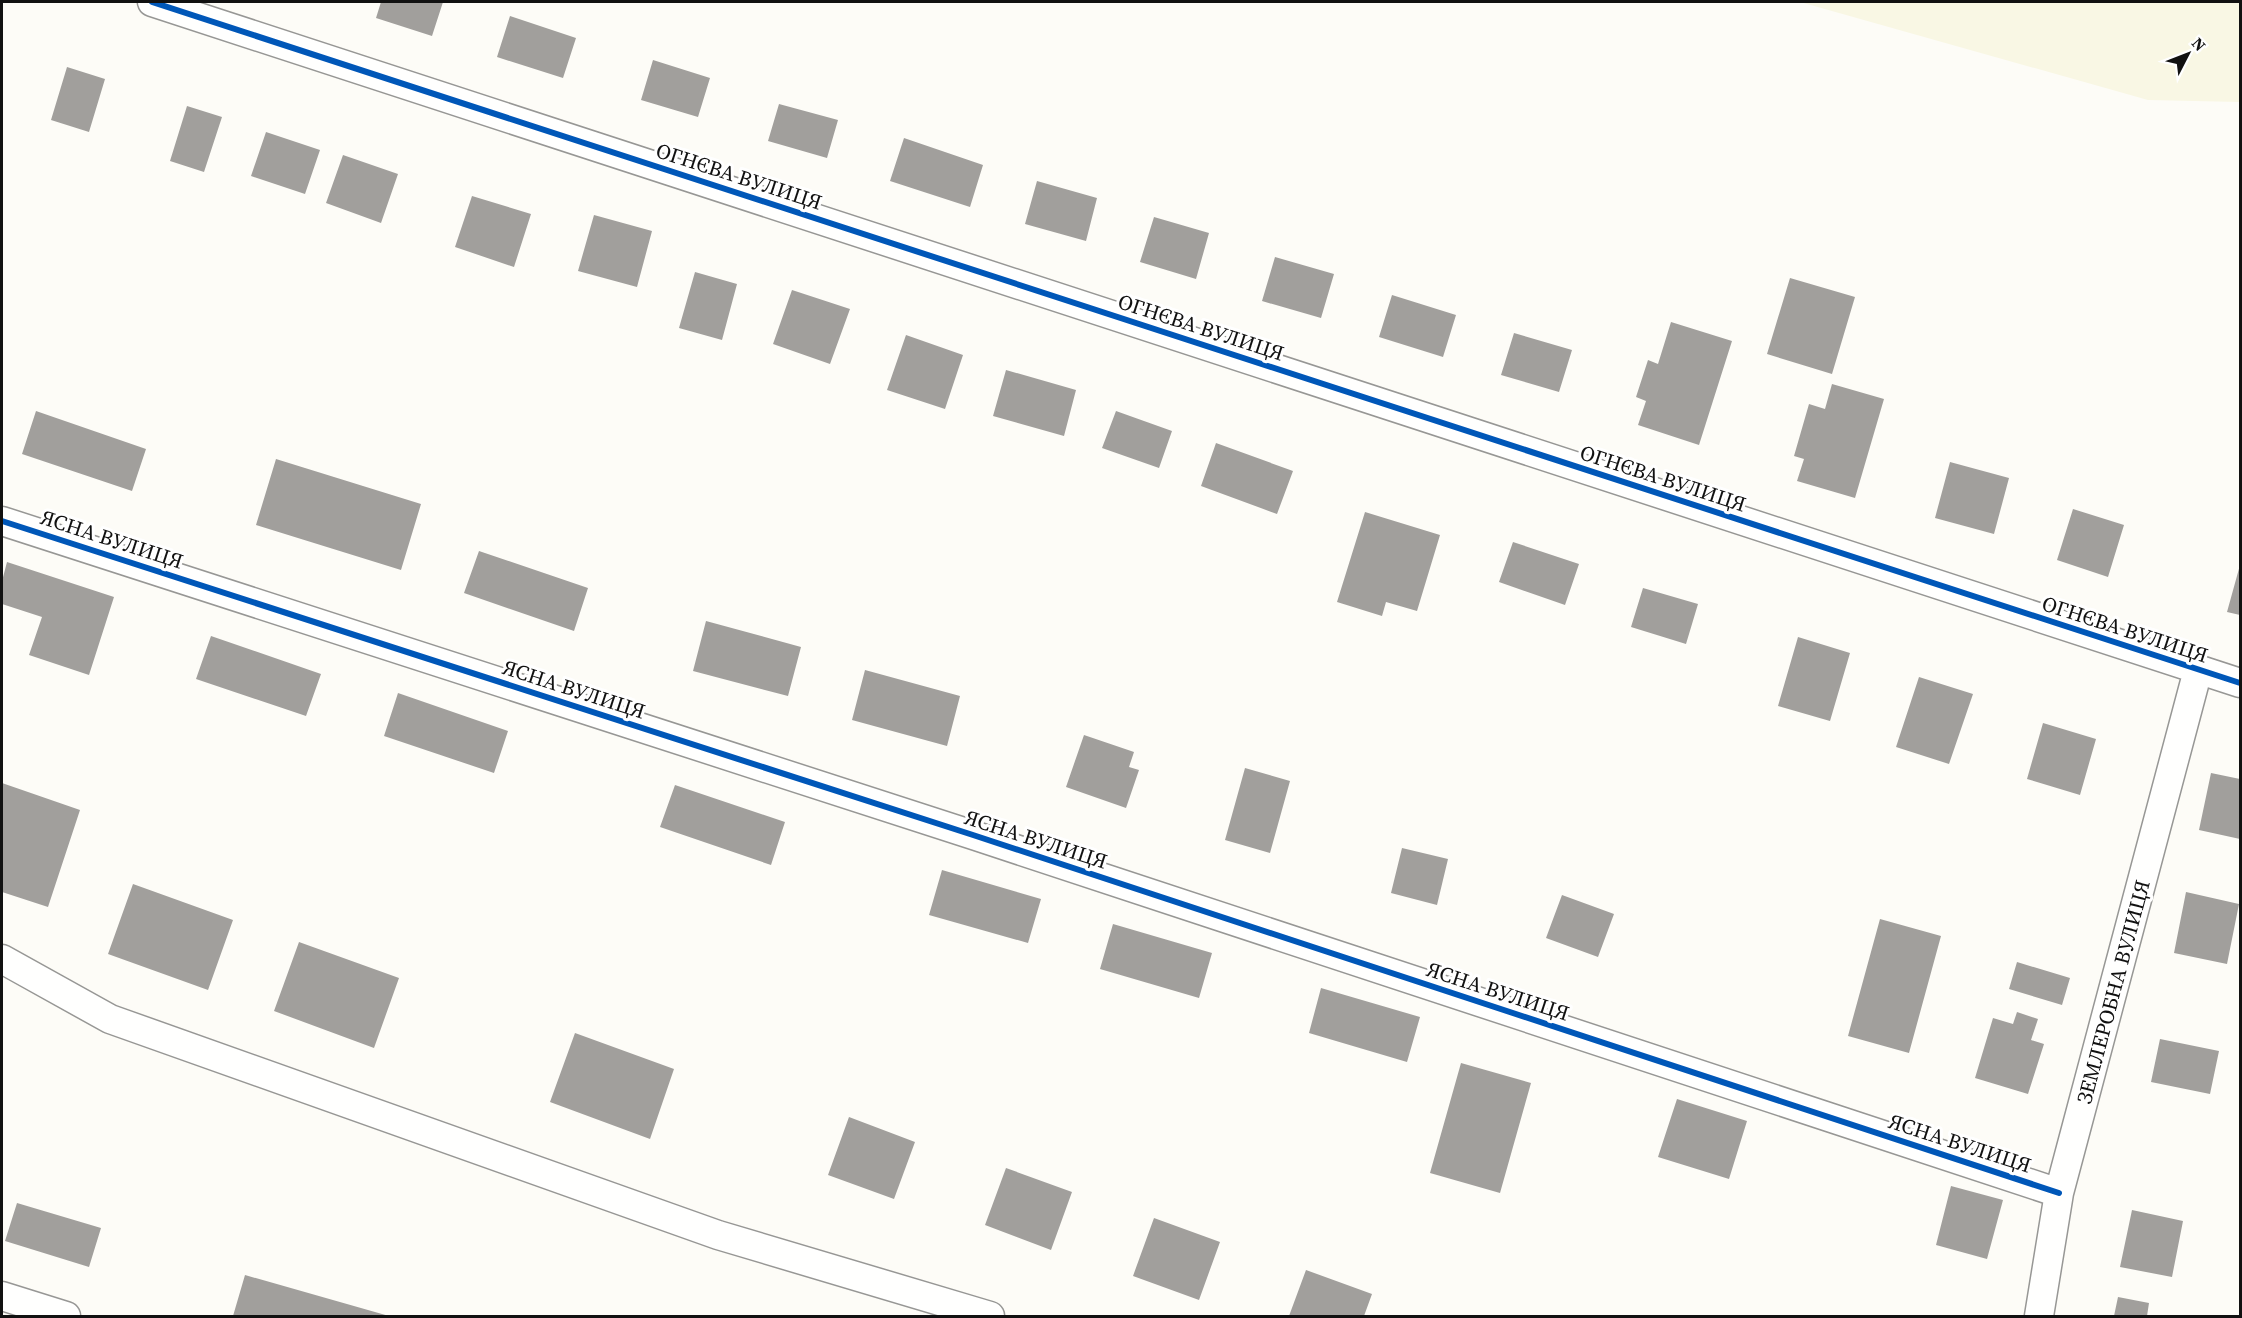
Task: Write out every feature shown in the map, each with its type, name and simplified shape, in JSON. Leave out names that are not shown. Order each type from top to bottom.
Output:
[{"type":"street","name":"ОГНЄВА ВУЛИЦЯ","points":[[152,2],[2241,683]]},
{"type":"street","name":"ЯСНА ВУЛИЦЯ","points":[[2,521],[962,831],[2060,1193]]},
{"type":"street","name":"ЗЕМЛЕРОБНА ВУЛИЦЯ","points":[[2039,1317],[2060,1193],[2198,670]]},
{"type":"street","points":[[2,959],[110,1019],[718,1235],[990,1317]]},
{"type":"street","points":[[2,1296],[66,1317]]},
{"type":"shaded area","points":[[1800,2],[2240,2],[2240,102],[2148,100]]},
{"type":"building","points":[[381,2],[443,2],[432,36],[376,18]]},
{"type":"building","points":[[510,16],[576,38],[563,78],[497,57]]},
{"type":"building","points":[[653,60],[710,78],[698,117],[641,100]]},
{"type":"building","points":[[67,67],[105,79],[89,132],[51,120]]},
{"type":"building","points":[[779,104],[838,120],[827,158],[768,141]]},
{"type":"building","points":[[187,106],[222,117],[204,172],[170,161]]},
{"type":"building","points":[[266,132],[320,150],[305,194],[251,176]]},
{"type":"building","points":[[904,138],[983,165],[970,207],[890,181]]},
{"type":"building","points":[[343,155],[398,174],[381,223],[326,203]]},
{"type":"building","points":[[1037,181],[1097,198],[1086,241],[1025,224]]},
{"type":"building","points":[[472,196],[531,214],[514,267],[455,247]]},
{"type":"building","points":[[594,215],[652,231],[637,287],[578,271]]},
{"type":"building","points":[[1154,217],[1209,233],[1196,279],[1140,262]]},
{"type":"building","points":[[1275,257],[1334,274],[1321,318],[1262,301]]},
{"type":"building","points":[[695,272],[737,284],[722,340],[679,328]]},
{"type":"building","points":[[1790,278],[1855,297],[1832,374],[1767,354]]},
{"type":"building","points":[[792,290],[850,309],[830,364],[773,344]]},
{"type":"building","points":[[1392,295],[1456,315],[1443,357],[1379,337]]},
{"type":"building","points":[[1671,322],[1732,341],[1699,445],[1638,425],[1646,401],[1636,397],[1648,360],[1658,364]]},
{"type":"building","points":[[1514,333],[1572,350],[1559,392],[1501,375]]},
{"type":"building","points":[[906,335],[963,355],[945,409],[887,390]]},
{"type":"building","points":[[1006,370],[1076,390],[1064,436],[993,416]]},
{"type":"building","points":[[1832,384],[1884,399],[1855,498],[1797,481],[1804,459],[1794,456],[1809,404],[1825,409]]},
{"type":"building","points":[[36,411],[146,449],[132,491],[22,454]]},
{"type":"building","points":[[1116,411],[1172,431],[1159,468],[1102,448]]},
{"type":"building","points":[[1216,443],[1293,471],[1277,514],[1201,486]]},
{"type":"building","points":[[276,459],[421,504],[401,570],[256,525]]},
{"type":"building","points":[[1950,462],[2009,478],[1994,534],[1935,518]]},
{"type":"building","points":[[2073,509],[2124,525],[2108,577],[2057,560]]},
{"type":"building","points":[[1365,512],[1440,535],[1417,611],[1386,602],[1382,616],[1337,602]]},
{"type":"building","points":[[1513,542],[1579,564],[1565,605],[1499,582]]},
{"type":"building","points":[[479,551],[588,588],[574,631],[464,593]]},
{"type":"building","points":[[7,562],[114,597],[89,675],[29,655],[42,617],[2,604],[2,581]]},
{"type":"building","points":[[2240,565],[2240,615],[2227,612]]},
{"type":"building","points":[[1643,588],[1698,604],[1686,644],[1631,627]]},
{"type":"building","points":[[706,621],[801,647],[788,696],[693,671]]},
{"type":"building","points":[[211,636],[321,674],[306,716],[196,679]]},
{"type":"building","points":[[1798,637],[1850,653],[1830,721],[1778,706]]},
{"type":"building","points":[[865,670],[960,696],[947,746],[852,720]]},
{"type":"building","points":[[1919,677],[1973,694],[1949,764],[1896,747]]},
{"type":"building","points":[[398,693],[508,731],[494,773],[384,736]]},
{"type":"building","points":[[2043,723],[2096,739],[2080,795],[2027,779]]},
{"type":"building","points":[[1084,735],[1134,752],[1129,767],[1139,770],[1126,808],[1066,787]]},
{"type":"building","points":[[1245,768],[1290,781],[1270,853],[1225,840]]},
{"type":"building","points":[[2211,773],[2240,779],[2240,839],[2199,830]]},
{"type":"building","points":[[2,783],[80,810],[48,907],[2,892]]},
{"type":"building","points":[[675,785],[785,822],[771,865],[660,827]]},
{"type":"building","points":[[1402,848],[1448,859],[1437,905],[1391,893]]},
{"type":"building","points":[[942,870],[1041,899],[1028,943],[929,915]]},
{"type":"building","points":[[133,884],[233,920],[208,990],[108,954]]},
{"type":"building","points":[[2186,892],[2239,904],[2227,964],[2174,953]]},
{"type":"building","points":[[1562,895],[1614,914],[1598,957],[1546,938]]},
{"type":"building","points":[[1880,919],[1941,936],[1909,1053],[1848,1036]]},
{"type":"building","points":[[1113,924],[1212,953],[1199,998],[1100,969]]},
{"type":"building","points":[[299,942],[399,978],[374,1048],[274,1011]]},
{"type":"building","points":[[2017,962],[2070,978],[2062,1005],[2009,989]]},
{"type":"building","points":[[1321,988],[1420,1017],[1407,1062],[1309,1033]]},
{"type":"building","points":[[2017,1012],[2038,1019],[2031,1040],[2044,1044],[2028,1094],[1975,1078],[1993,1018],[2013,1024]]},
{"type":"building","points":[[575,1033],[674,1069],[650,1139],[550,1102]]},
{"type":"building","points":[[2160,1039],[2219,1051],[2210,1094],[2151,1082]]},
{"type":"building","points":[[1461,1063],[1531,1083],[1500,1193],[1430,1173]]},
{"type":"building","points":[[1677,1099],[1747,1121],[1729,1179],[1658,1157]]},
{"type":"building","points":[[849,1117],[915,1142],[894,1199],[828,1175]]},
{"type":"building","points":[[1006,1168],[1072,1192],[1051,1250],[985,1225]]},
{"type":"building","points":[[1951,1186],[2003,1200],[1987,1259],[1936,1245]]},
{"type":"building","points":[[17,1203],[101,1228],[89,1267],[5,1241]]},
{"type":"building","points":[[2132,1210],[2183,1221],[2172,1277],[2120,1267]]},
{"type":"building","points":[[1154,1218],[1220,1242],[1199,1300],[1133,1276]]},
{"type":"building","points":[[1306,1270],[1372,1294],[1364,1316],[1289,1316]]},
{"type":"building","points":[[245,1275],[389,1316],[233,1316]]},
{"type":"building","points":[[2118,1297],[2149,1303],[2147,1316],[2114,1316]]},
{"type":"cycle path","points":[[152,2],[2240,683]]},
{"type":"cycle path","points":[[2,521],[973,835],[2059,1193]]}]
